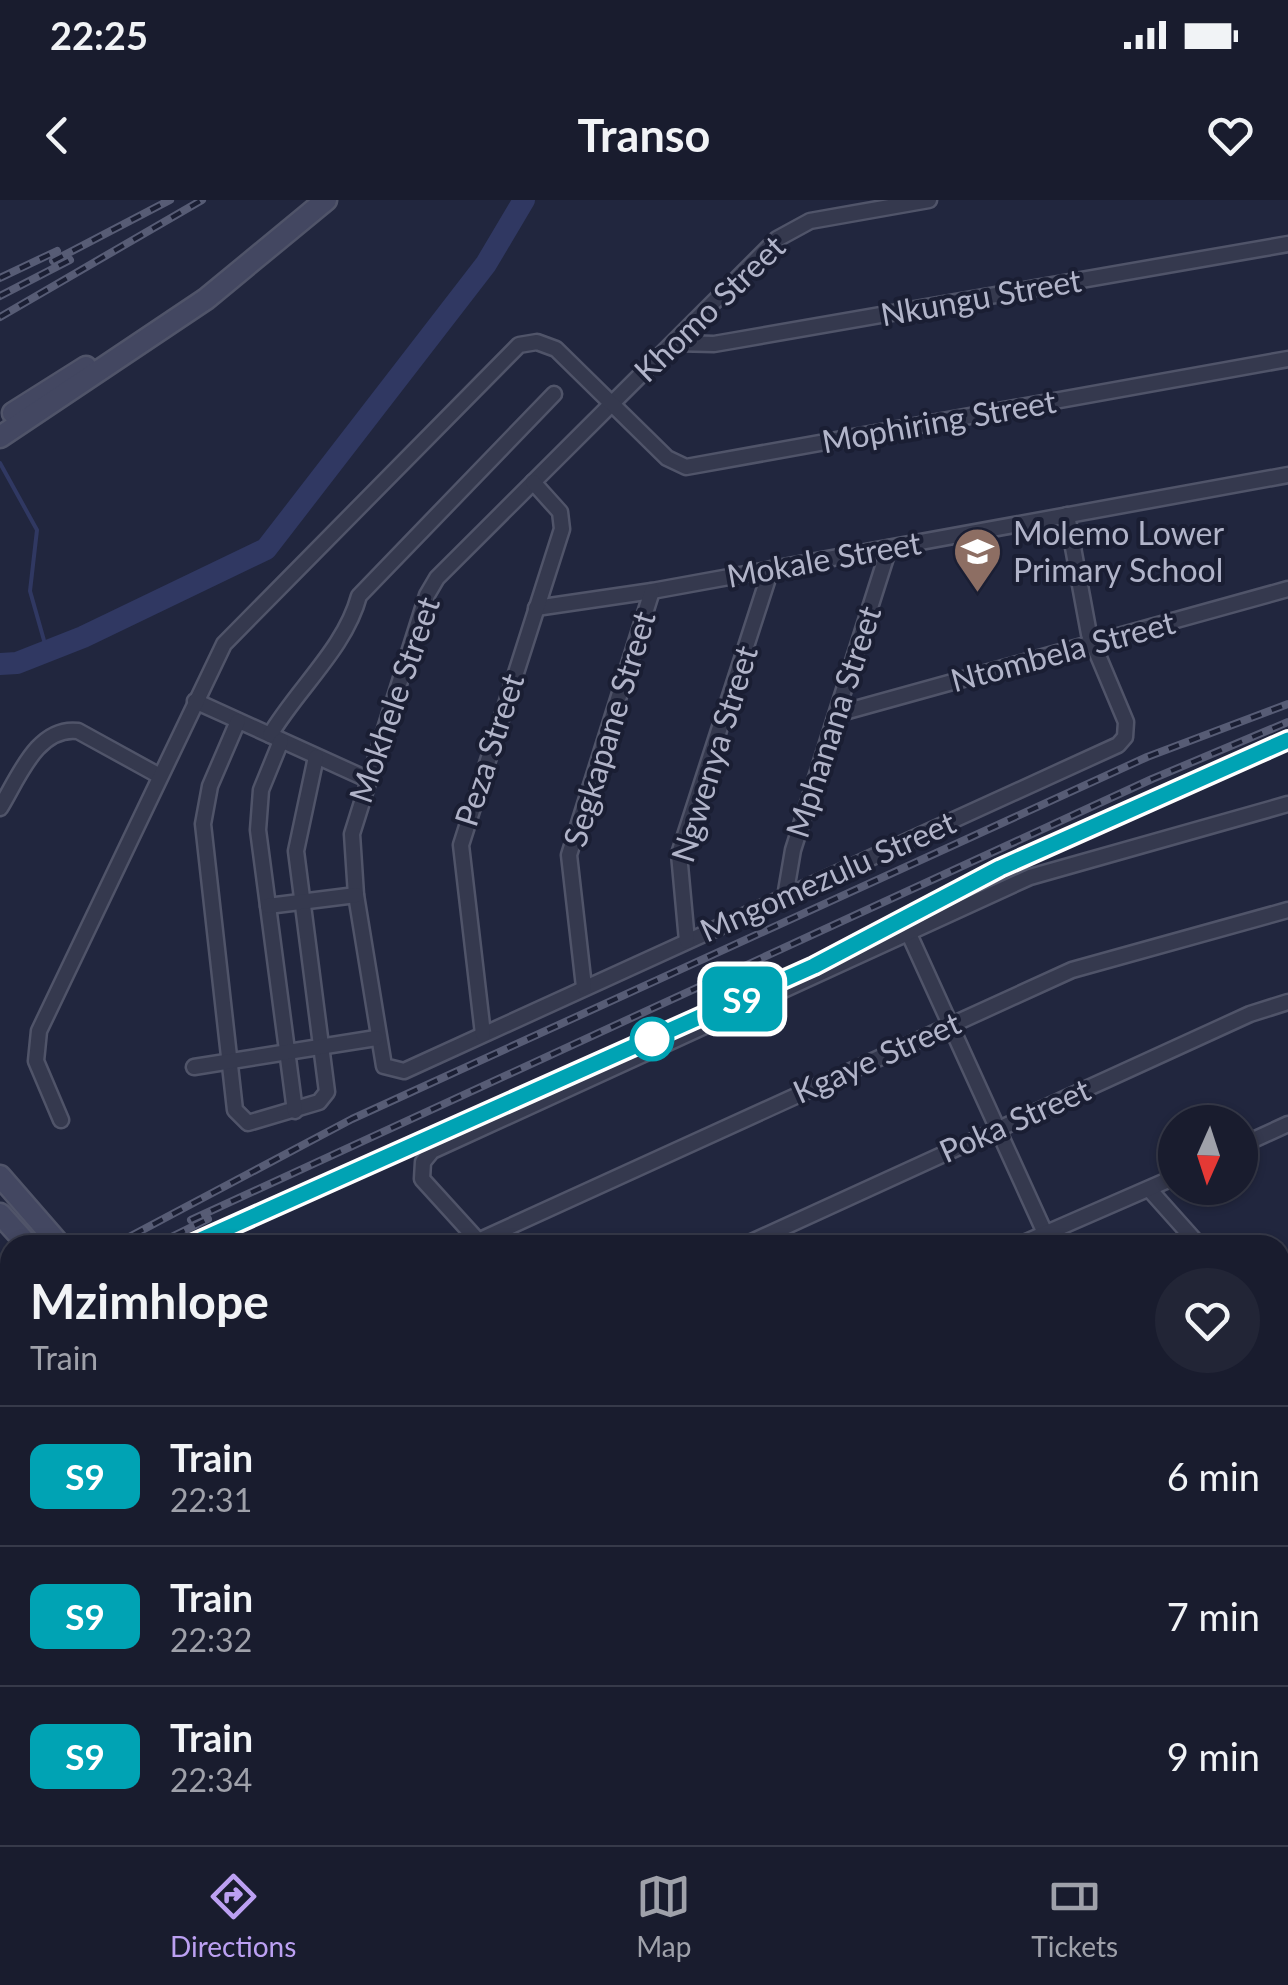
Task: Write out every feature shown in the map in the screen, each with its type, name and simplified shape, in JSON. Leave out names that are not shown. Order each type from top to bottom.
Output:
[{"type":"main road","points":[[7,425],[151,324],[307,200]]},
{"type":"main road","points":[[7,425],[206,299],[326,200]]},
{"type":"main road","points":[[0,1176],[51,1235]]},
{"type":"main road","points":[[0,1214],[19,1235]]},
{"type":"street","name":"Khomo Street","points":[[613,404],[794,227],[929,200]]},
{"type":"street","name":"Nkungu Street","points":[[674,343],[714,344],[1288,244]]},
{"type":"street","name":"Mophiring Street","points":[[61,1120],[39,1071],[36,1037],[158,775],[230,637],[519,344],[551,346],[667,458],[690,467],[1288,359]]},
{"type":"street","points":[[295,1111],[259,805],[276,738],[289,703],[350,626],[359,596],[554,394]]},
{"type":"street","name":"Mokhele Street","points":[[384,1066],[376,1038],[356,895],[352,834],[432,586],[613,404]]},
{"type":"street","name":"Mokale Street","points":[[536,608],[652,591],[1288,475]]},
{"type":"street","name":"Peza Street","points":[[483,1034],[460,845],[562,521],[533,482]]},
{"type":"street","points":[[1067,516],[1094,645]]},
{"type":"street","name":"Mphanana Street","points":[[785,896],[793,850],[890,548]]},
{"type":"street","name":"Ngwenya Street","points":[[687,941],[679,854],[771,569]]},
{"type":"street","name":"Ntombela Street","points":[[837,714],[1288,589]]},
{"type":"street","name":"Segkapane Street","points":[[584,987],[569,855],[652,591]]},
{"type":"street","name":"Mngomezulu Street","points":[[384,1066],[404,1071],[1118,745],[1125,738],[1126,722],[1094,645]]},
{"type":"street","points":[[196,700],[367,778]]},
{"type":"street","points":[[238,720],[210,786],[203,824],[234,1110],[240,1118],[260,1122],[320,1102],[327,1092],[297,832],[316,757]]},
{"type":"street","points":[[0,808],[40,745],[64,730],[78,731],[158,775]]},
{"type":"street","points":[[473,1235],[422,1180],[422,1165],[429,1153],[1038,874],[1288,804]]},
{"type":"street","points":[[268,906],[356,895]]},
{"type":"street","name":"Kgaye Street","points":[[497,1235],[1080,968],[1288,910]]},
{"type":"street","points":[[909,934],[996,1132],[1048,1235]]},
{"type":"street","name":"Poka Street","points":[[766,1235],[1250,1014],[1288,1002]]},
{"type":"street","points":[[194,1067],[376,1038]]},
{"type":"street","points":[[1258,1138],[1288,1124]]},
{"type":"street","points":[[1058,1235],[1158,1186]]},
{"type":"street","points":[[1149,1190],[1190,1235]]},
{"type":"waterway","points":[[0,664],[17,663],[83,637],[266,549],[486,264],[524,200]]},
{"type":"waterway","points":[[0,463],[37,530],[30,591],[47,651]]},
{"type":"railway","points":[[53,261],[170,200]]},
{"type":"railway","points":[[0,317],[202,200]]},
{"type":"railway","points":[[0,278],[57,251]]},
{"type":"railway","points":[[0,296],[70,260]]},
{"type":"railway","points":[[133,1235],[352,1119],[1147,757],[1288,704]]},
{"type":"railway","points":[[191,1220],[1152,779],[1288,722]]},
{"type":"railway","points":[[211,1235],[814,966],[1000,867],[1288,740]]},
{"type":"railway","points":[[175,1235],[208,1219]]},
{"type":"train","name":"S9","points":[[212,1235],[372,1167],[814,966],[1000,868],[1288,740]]},
{"type":"place","name":"Molemo Lower Primary School","points":[[978,594]]}]
